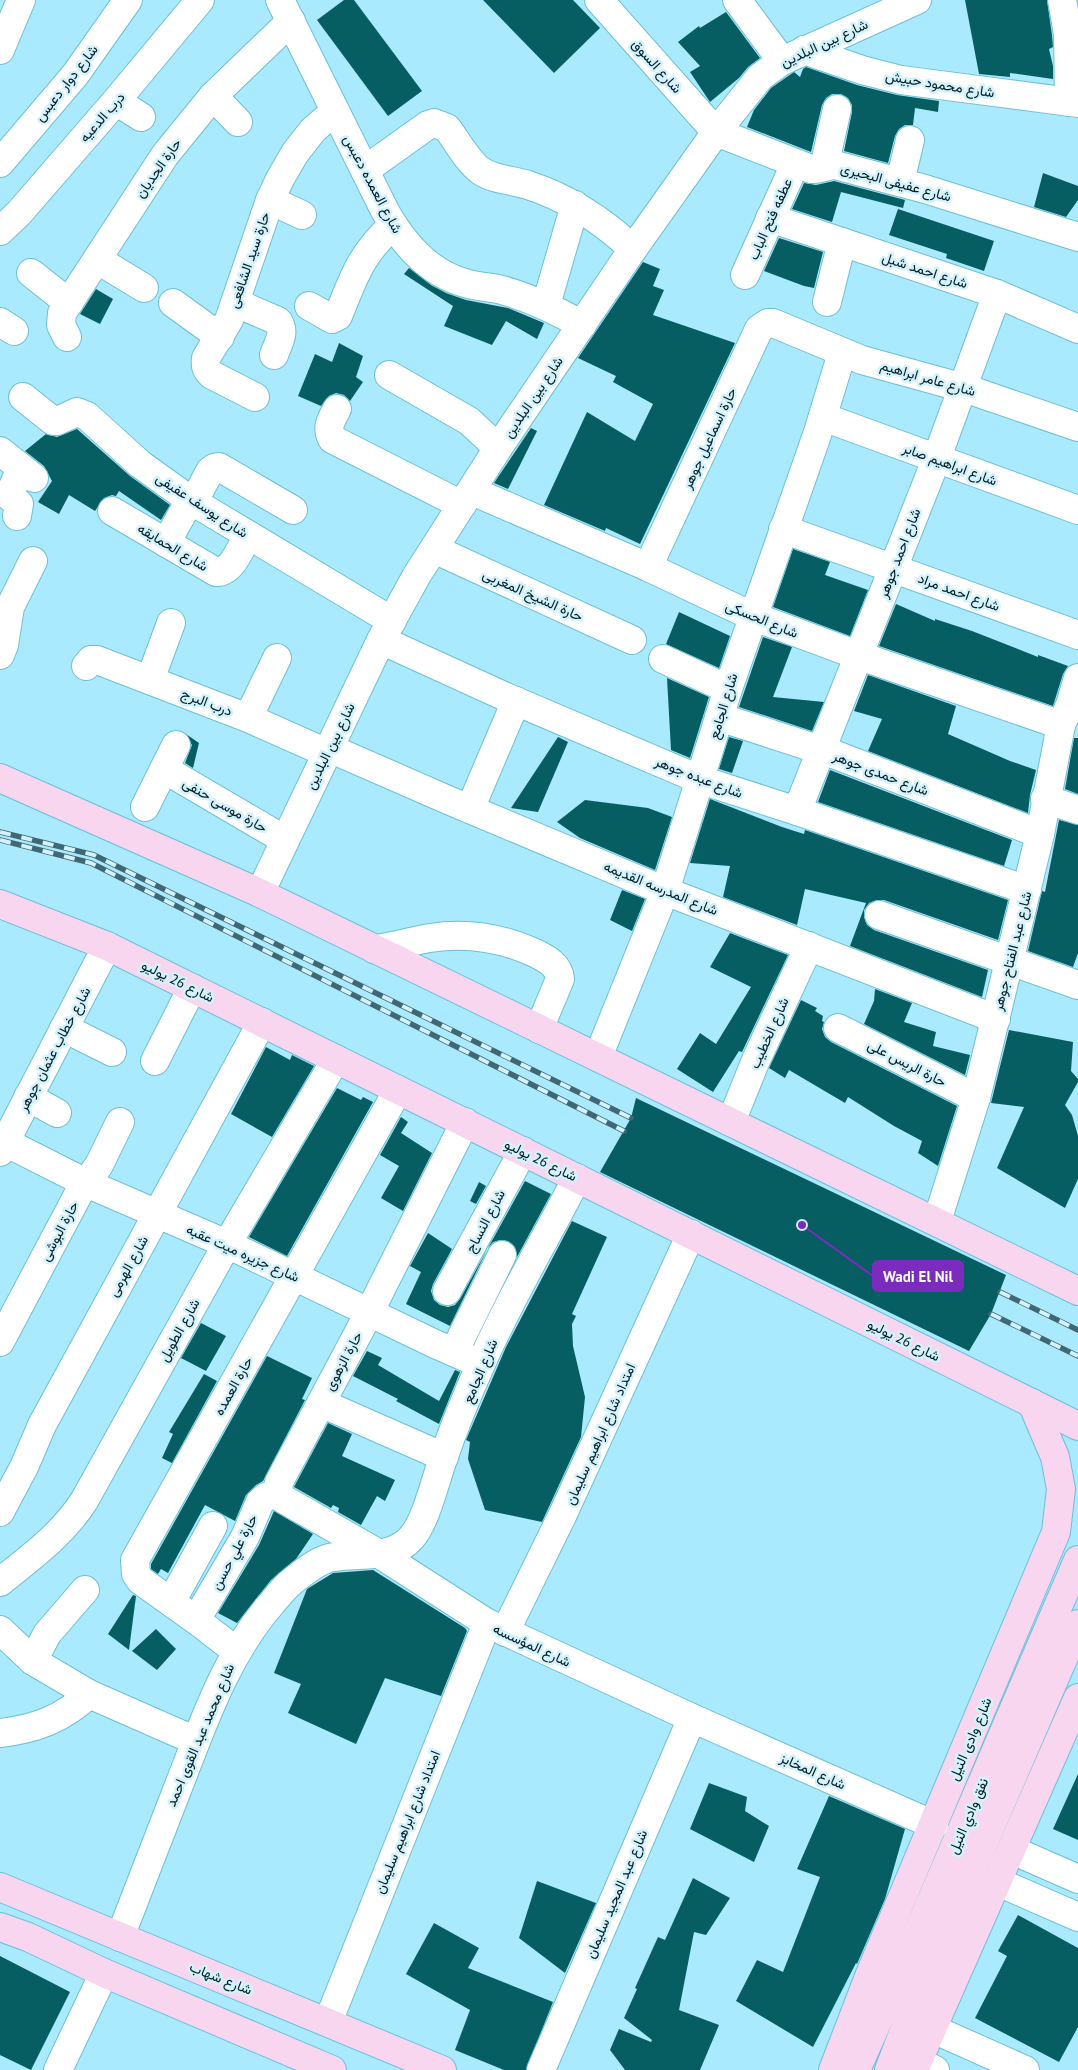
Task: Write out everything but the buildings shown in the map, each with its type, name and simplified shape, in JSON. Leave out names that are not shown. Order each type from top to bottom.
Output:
[{"type":"street","points":[[0,50],[21,0]]},
{"type":"street","name":"شارع دوار دعبس","points":[[0,163],[75,76],[128,0]]},
{"type":"street","name":"درب الدعيه","points":[[0,230],[18,213],[116,101],[200,0]]},
{"type":"street","name":"شارع السوق","points":[[598,0],[716,132]]},
{"type":"street","points":[[737,0],[793,55]]},
{"type":"street","name":"شارع بين البلدين","points":[[260,893],[386,630],[417,575],[498,448],[633,249],[716,132],[760,77],[793,55],[917,0]]},
{"type":"street","points":[[1068,8],[1068,34],[1074,103]]},
{"type":"street","name":"حارة الجديان","points":[[67,337],[61,325],[62,313],[165,156],[213,96],[286,11]]},
{"type":"street","name":"شارع العمده دعبس","points":[[286,11],[393,225],[417,255],[439,272],[464,283],[502,290],[546,305],[582,325]]},
{"type":"street","name":"شارع محمود حبيش","points":[[793,55],[901,80],[1074,103]]},
{"type":"street","points":[[213,96],[238,122]]},
{"type":"street","points":[[116,101],[141,117]]},
{"type":"street","points":[[824,167],[837,110]]},
{"type":"street","name":"حارة سيد الشافعى","points":[[255,397],[207,371],[205,365],[206,358],[220,337],[236,303],[270,200],[295,153],[313,130],[335,111]]},
{"type":"street","points":[[365,170],[422,128],[434,124],[447,128],[479,170],[492,177],[529,185],[575,205],[602,222],[633,249]]},
{"type":"street","name":"شارع عفيفى البحيرى","points":[[716,132],[811,169],[835,165],[1027,219],[1078,236]]},
{"type":"street","points":[[900,182],[910,140]]},
{"type":"street","points":[[44,213],[79,172],[79,165],[68,156]]},
{"type":"street","name":"عطفه فتح الباب","points":[[745,274],[795,164]]},
{"type":"street","points":[[270,200],[302,215]]},
{"type":"street","points":[[546,305],[575,205]]},
{"type":"street","name":"شارع احمد شبل","points":[[770,218],[997,294],[1078,329]]},
{"type":"street","points":[[309,306],[332,319],[338,316],[354,274],[364,256],[377,239],[393,225]]},
{"type":"street","points":[[827,302],[842,242]]},
{"type":"street","points":[[98,260],[144,288]]},
{"type":"street","points":[[32,273],[69,303]]},
{"type":"street","name":"شارع احمد جوهر","points":[[797,811],[860,656],[964,388],[997,294]]},
{"type":"street","points":[[173,303],[220,337]]},
{"type":"street","points":[[236,303],[278,321],[282,333],[274,355]]},
{"type":"street","name":"حارة اسماعيل جوهر","points":[[648,567],[759,329],[768,323],[780,326]]},
{"type":"street","name":"شارع عامر ابراهيم","points":[[780,326],[842,353],[964,388],[1078,427]]},
{"type":"street","name":"شارع الجامع","points":[[598,1057],[665,891],[752,616],[823,417],[842,353]]},
{"type":"street","points":[[389,375],[469,421],[498,448]]},
{"type":"street","name":"شارع يوسف عفيفى","points":[[23,397],[53,421],[77,412],[87,416],[140,464],[192,501],[248,535],[386,630]]},
{"type":"street","name":"شارع الحسكى","points":[[337,409],[329,423],[328,431],[332,439],[467,498],[648,567],[752,616],[860,656],[1070,712]]},
{"type":"street","name":"شارع ابراهيم صابر","points":[[823,417],[936,460],[1078,510]]},
{"type":"street","points":[[0,451],[28,472],[9,496],[19,504],[17,516]]},
{"type":"street","points":[[166,543],[210,471],[214,468],[219,467],[293,510]]},
{"type":"street","name":"شارع الحمايقه","points":[[112,511],[212,570],[221,572],[228,568],[248,535]]},
{"type":"street","name":"شارع احمد مراد","points":[[783,529],[1078,635]]},
{"type":"street","name":"حارة الشيخ المغربى","points":[[434,549],[632,640]]},
{"type":"street","points":[[0,655],[4,645],[5,604],[33,561]]},
{"type":"street","points":[[150,680],[171,623]]},
{"type":"street","name":"شارع عبده جوهر","points":[[386,630],[516,701],[700,780],[797,811],[1027,890]]},
{"type":"street","points":[[248,718],[276,658]]},
{"type":"street","points":[[662,659],[728,689]]},
{"type":"street","name":"درب البرج","points":[[86,666],[91,660],[97,660],[328,751]]},
{"type":"street","name":"شارع عبد الفتاح جوهر","points":[[937,1221],[976,1098],[1040,834],[1045,800],[1078,678]]},
{"type":"street","points":[[470,809],[516,701]]},
{"type":"street","name":"شارع حمدى جوهر","points":[[719,717],[822,750],[1040,834]]},
{"type":"street","name":"شارع المدرسه القديمه","points":[[328,751],[665,891],[996,1019]]},
{"type":"street","name":"حارة موسى حنفى","points":[[145,807],[170,757],[285,840]]},
{"type":"street","points":[[0,778],[260,893],[1078,1291]]},
{"type":"street","points":[[1045,800],[1078,810]]},
{"type":"street","name":"شارع 26 يوليو","points":[[0,904],[107,946],[1078,1426]]},
{"type":"street","points":[[879,915],[1078,985]]},
{"type":"street","points":[[374,948],[394,947],[431,938],[461,935],[494,938],[521,947],[549,960],[560,973],[560,979],[539,1029]]},
{"type":"street","name":"شارع خطاب عثمان جوهر","points":[[3,1147],[107,946]]},
{"type":"street","name":"شارع الخطيب","points":[[731,1122],[756,1060],[809,946]]},
{"type":"street","points":[[155,1061],[192,988]]},
{"type":"street","name":"شارع الهرمى","points":[[0,1512],[24,1467],[42,1425],[262,1022]]},
{"type":"street","points":[[64,1028],[112,1052]]},
{"type":"street","name":"حارة الريس على","points":[[838,1028],[976,1098]]},
{"type":"street","name":"شارع الطويل","points":[[0,1582],[49,1543],[72,1519],[227,1244],[336,1059]]},
{"type":"street","name":"حارة العمده","points":[[236,1651],[140,1580],[136,1574],[135,1560],[398,1090]]},
{"type":"street","points":[[28,1097],[57,1113]]},
{"type":"street","name":"حارة البوشى","points":[[0,1342],[79,1193],[99,1165],[120,1122]]},
{"type":"street","name":"حارة الزهوى","points":[[278,1492],[279,1482],[370,1311],[465,1122]]},
{"type":"street","name":"شارع جزيره ميت عقبه","points":[[3,1147],[227,1244],[481,1364]]},
{"type":"street","name":"شارع النساج","points":[[447,1292],[523,1151]]},
{"type":"street","name":"شارع الجامع","points":[[382,1555],[400,1547],[413,1536],[424,1514],[444,1457],[481,1364],[504,1315],[577,1178]]},
{"type":"street","name":"امتداد شارع ابراهيم سليمان","points":[[328,2022],[496,1628],[563,1514],[690,1234]]},
{"type":"street","points":[[454,1352],[502,1255]]},
{"type":"street","name":"شارع وادى النيل","points":[[833,2070],[870,1974],[1056,1532],[1061,1489],[1055,1457],[1032,1403]]},
{"type":"street","points":[[321,1404],[444,1457]]},
{"type":"street","points":[[278,1492],[283,1499],[291,1504],[382,1555]]},
{"type":"street","name":"حارة علي حسن","points":[[196,1620],[245,1537],[260,1502],[278,1492]]},
{"type":"street","points":[[1056,1532],[1067,1514],[1078,1506]]},
{"type":"street","points":[[171,1602],[213,1526]]},
{"type":"street","name":"شارع محمد عبد القوى احمد","points":[[120,1937],[196,1741],[224,1674],[236,1651],[263,1613],[288,1584],[315,1565],[327,1559],[354,1554],[382,1555]]},
{"type":"street","name":"شارع المؤسسه","points":[[382,1555],[496,1628],[692,1718]]},
{"type":"street","name":"نفق وادي النيل","points":[[856,2070],[923,1920],[1078,1560]]},
{"type":"street","points":[[33,1661],[51,1628],[84,1590]]},
{"type":"street","name":"نفق وادي النيل","points":[[889,2070],[922,1987],[1078,1624]]},
{"type":"street","points":[[0,1630],[33,1661],[89,1694],[196,1741]]},
{"type":"street","points":[[0,1734],[33,1728],[48,1723],[70,1710],[89,1694]]},
{"type":"street","points":[[922,2067],[932,2029],[1077,1701]]},
{"type":"street","name":"شارع المخابز","points":[[692,1718],[934,1825]]},
{"type":"street","name":"شارع عبد المجيد سليمان","points":[[541,2070],[692,1718]]},
{"type":"street","points":[[1012,1850],[1078,1878]]},
{"type":"street","points":[[998,1882],[1078,1917]]},
{"type":"street","name":"شارع شهاب","points":[[0,1888],[442,2070]]},
{"type":"street","points":[[0,1927],[28,1937],[304,2064],[332,2070]]},
{"type":"street","points":[[58,2070],[104,1973]]},
{"type":"street","points":[[932,2029],[1025,2070]]},
{"type":"railway","points":[[0,832],[94,855],[631,1118]]},
{"type":"railway","points":[[0,840],[91,863],[624,1131]]},
{"type":"railway","points":[[1000,1292],[1078,1330]]},
{"type":"railway","points":[[991,1314],[1078,1356]]},
{"type":"place","name":"Wadi El Nil","points":[[802,1225]]}]
